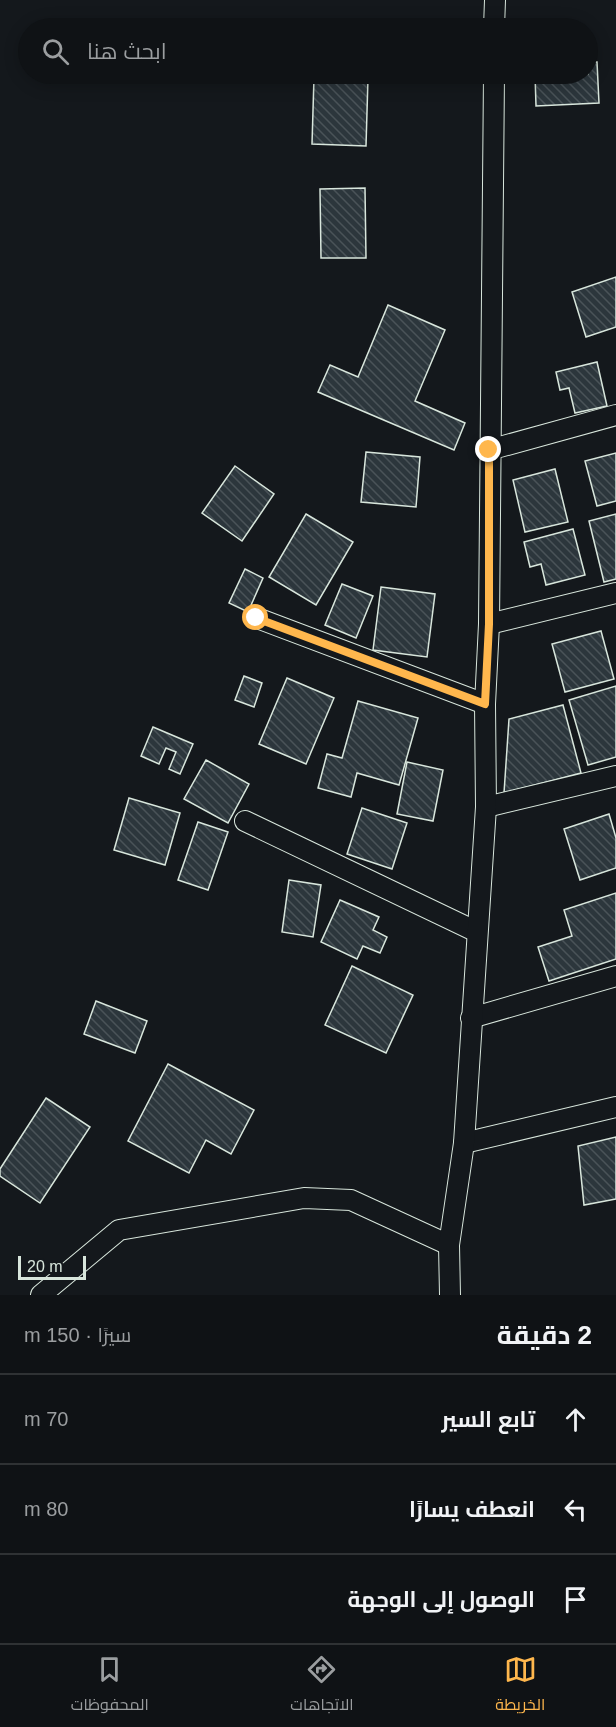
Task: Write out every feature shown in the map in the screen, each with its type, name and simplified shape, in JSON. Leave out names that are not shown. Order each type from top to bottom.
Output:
[{"type":"street","points":[[494,18],[495,0]]},
{"type":"street","points":[[450,1295],[449,1245],[464,1143],[486,807],[485,704],[489,624],[494,84]]},
{"type":"street","points":[[489,450],[616,415]]},
{"type":"street","points":[[489,624],[616,593]]},
{"type":"street","points":[[256,618],[485,704]]},
{"type":"street","points":[[486,807],[616,776]]},
{"type":"street","points":[[245,821],[477,933]]},
{"type":"street","points":[[471,1018],[616,976]]},
{"type":"street","points":[[464,1143],[616,1107]]},
{"type":"street","points":[[41,1295],[119,1230],[304,1198],[351,1200],[449,1245]]},
{"type":"building","points":[[598,82],[599,103],[536,106],[535,84]]},
{"type":"building","points":[[314,84],[368,84],[366,146],[312,144]]},
{"type":"building","points":[[365,188],[366,258],[321,258],[320,189]]},
{"type":"building","points":[[616,277],[616,327],[586,337],[572,292]]},
{"type":"building","points":[[388,305],[445,330],[415,401],[465,423],[454,450],[318,392],[330,365],[358,377]]},
{"type":"building","points":[[597,362],[607,406],[575,413],[569,388],[560,390],[556,372]]},
{"type":"building","points":[[366,452],[420,457],[416,507],[361,502]]},
{"type":"building","points":[[616,453],[616,501],[597,506],[585,461]]},
{"type":"building","points":[[235,466],[274,494],[242,541],[202,513]]},
{"type":"building","points":[[555,469],[568,522],[525,532],[513,480]]},
{"type":"building","points":[[306,514],[353,542],[316,605],[269,577]]},
{"type":"building","points":[[616,514],[616,579],[604,582],[589,521]]},
{"type":"building","points":[[573,529],[585,575],[546,585],[541,564],[530,567],[524,542]]},
{"type":"building","points":[[245,569],[263,578],[248,612],[229,603]]},
{"type":"building","points":[[342,584],[373,596],[356,638],[325,625]]},
{"type":"building","points":[[381,587],[435,594],[427,657],[373,650]]},
{"type":"building","points":[[601,631],[614,679],[565,692],[552,644]]},
{"type":"building","points":[[244,676],[262,683],[254,707],[235,700]]},
{"type":"building","points":[[287,678],[334,698],[306,764],[259,744]]},
{"type":"building","points":[[616,686],[616,757],[588,765],[569,700]]},
{"type":"building","points":[[358,701],[418,718],[399,785],[357,773],[351,797],[318,788],[327,754],[342,758]]},
{"type":"building","points":[[563,705],[581,773],[504,793],[509,719]]},
{"type":"building","points":[[153,727],[193,744],[180,774],[169,769],[176,752],[166,748],[159,764],[141,756]]},
{"type":"building","points":[[206,760],[249,784],[228,823],[184,799]]},
{"type":"building","points":[[407,762],[443,770],[433,821],[397,814]]},
{"type":"building","points":[[129,798],[180,813],[165,865],[114,850]]},
{"type":"building","points":[[362,808],[407,823],[392,869],[347,854]]},
{"type":"building","points":[[609,814],[616,838],[616,868],[580,880],[564,829]]},
{"type":"building","points":[[198,822],[228,832],[208,890],[178,880]]},
{"type":"building","points":[[289,880],[321,885],[313,937],[282,932]]},
{"type":"building","points":[[616,893],[616,959],[549,981],[538,947],[572,936],[564,910]]},
{"type":"building","points":[[340,900],[379,917],[373,930],[387,937],[380,953],[363,946],[357,959],[321,942]]},
{"type":"building","points":[[352,966],[413,995],[386,1053],[325,1025]]},
{"type":"building","points":[[96,1001],[147,1021],[135,1053],[84,1034]]},
{"type":"building","points":[[168,1064],[254,1110],[231,1154],[206,1140],[189,1173],[128,1141]]},
{"type":"building","points":[[46,1098],[90,1127],[40,1203],[0,1176],[0,1169]]},
{"type":"building","points":[[616,1137],[616,1199],[584,1205],[578,1146]]},
{"type":"route","points":[[256,618],[485,704],[489,624],[489,450]]}]
